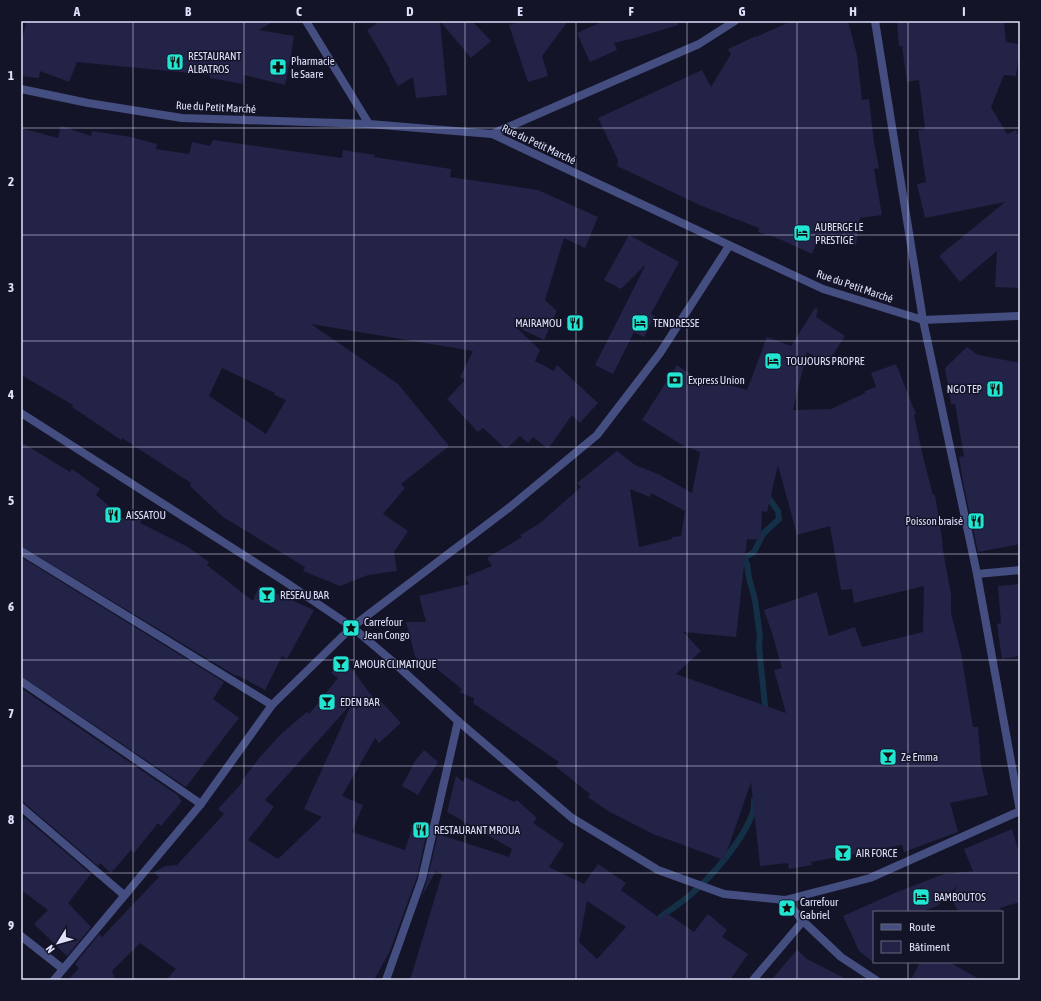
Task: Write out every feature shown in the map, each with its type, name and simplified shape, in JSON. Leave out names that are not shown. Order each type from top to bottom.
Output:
[{"type":"street","points":[[306,21],[369,124]]},
{"type":"street","points":[[492,134],[699,44],[734,21]]},
{"type":"street","points":[[21,413],[284,581],[352,627],[458,721],[572,818],[658,870],[724,894],[785,900],[870,878],[1020,811],[977,574],[923,320],[875,21]]},
{"type":"street","name":"Rue du Petit Marché","points":[[21,89],[88,103],[182,118],[369,124],[492,134],[823,289],[923,320],[1020,316]]},
{"type":"street","points":[[54,980],[201,804],[272,705],[352,627],[510,507],[597,435],[660,353],[729,246]]},
{"type":"street","points":[[21,552],[272,705]]},
{"type":"street","points":[[977,574],[1020,570]]},
{"type":"street","points":[[21,681],[201,804]]},
{"type":"street","points":[[386,980],[422,879],[458,721]]},
{"type":"street","points":[[21,807],[124,895]]},
{"type":"street","points":[[785,900],[803,921],[841,957],[876,980]]},
{"type":"street","points":[[753,980],[803,921]]},
{"type":"street","points":[[21,936],[63,969]]},
{"type":"building","points":[[27,21],[274,21],[259,30],[294,36],[285,85],[244,75],[242,84],[210,78],[210,75],[77,62],[69,82],[40,71],[39,78],[21,76],[21,41]]},
{"type":"building","points":[[380,21],[440,21],[447,95],[416,98],[413,77],[398,86],[389,70],[390,69],[367,30]]},
{"type":"building","points":[[440,21],[472,21],[491,41],[471,58]]},
{"type":"building","points":[[523,21],[568,21],[542,56],[548,76],[528,82],[509,25]]},
{"type":"building","points":[[604,21],[678,21],[678,25],[614,43],[617,50],[590,62],[577,33]]},
{"type":"building","points":[[792,21],[848,21],[857,55],[862,100],[869,99],[874,143],[879,168],[874,169],[882,215],[860,218],[856,245],[818,239],[812,254],[777,238],[758,232],[759,228],[702,206],[617,166],[618,160],[598,118],[702,70],[711,87],[731,54],[728,49]]},
{"type":"building","points":[[897,21],[1004,21],[1006,42],[1020,44],[1016,76],[1004,75],[991,107],[1007,134],[1016,130],[1020,139],[1020,288],[995,287],[997,251],[960,282],[939,256],[1005,202],[925,218],[917,184],[926,182],[918,130],[925,129],[919,80],[907,82],[902,46],[899,46]]},
{"type":"building","points":[[61,126],[91,136],[92,131],[131,137],[157,144],[156,149],[189,154],[192,142],[210,146],[213,140],[342,158],[343,150],[375,155],[374,157],[451,169],[450,177],[538,190],[598,217],[585,248],[564,238],[545,300],[557,311],[544,340],[515,326],[540,350],[535,361],[554,371],[557,365],[598,403],[580,423],[572,415],[548,449],[533,437],[528,443],[520,436],[506,449],[483,428],[478,432],[447,399],[465,380],[460,377],[473,351],[311,324],[398,384],[449,446],[401,484],[405,488],[383,514],[408,531],[394,552],[397,571],[368,575],[340,586],[303,571],[305,567],[223,517],[190,486],[191,483],[122,438],[121,440],[72,407],[73,405],[21,375],[21,128],[58,138]],"holes":[[[222,368],[275,393],[274,395],[286,400],[266,434],[209,396]]]},
{"type":"building","points":[[629,235],[679,262],[651,314],[655,316],[644,337],[634,332],[613,374],[595,365],[646,264],[621,289],[604,280]]},
{"type":"building","points":[[815,308],[818,309],[816,317],[845,336],[827,364],[807,352],[793,410],[831,409],[865,393],[865,391],[876,387],[871,373],[896,364],[916,414],[914,415],[923,457],[933,495],[935,495],[951,594],[951,613],[961,653],[973,727],[978,727],[981,764],[988,795],[950,803],[958,832],[904,852],[902,845],[811,862],[812,865],[789,869],[788,863],[760,866],[751,782],[724,860],[653,834],[608,811],[588,797],[590,794],[555,766],[559,762],[473,703],[474,698],[459,692],[462,689],[428,662],[424,668],[415,656],[406,622],[426,622],[419,596],[469,584],[465,577],[492,566],[487,558],[522,537],[520,535],[539,524],[581,487],[577,483],[617,451],[635,465],[660,475],[692,493],[700,452],[682,445],[642,420],[677,365],[707,386],[709,379],[747,390],[767,337],[791,346]],"holes":[[[778,465],[797,535],[830,526],[841,590],[852,589],[854,603],[924,586],[923,632],[862,647],[855,627],[829,636],[817,592],[764,610],[782,668],[774,670],[786,713],[676,674],[701,651],[683,632],[736,637],[747,539],[761,540],[762,511],[767,512]],[[630,489],[650,497],[651,493],[685,511],[681,536],[672,537],[672,539],[639,547]]]},
{"type":"building","points":[[967,347],[978,355],[1020,363],[1020,544],[978,552],[959,457],[964,456],[955,404],[951,404],[945,368]]},
{"type":"building","points":[[21,442],[70,472],[72,469],[100,489],[96,495],[124,519],[129,512],[142,520],[140,523],[188,547],[209,562],[207,565],[253,601],[259,586],[314,610],[287,659],[282,656],[265,690],[237,675],[236,676],[21,546]]},
{"type":"building","points":[[21,557],[224,682],[213,699],[239,718],[186,787],[21,676]]},
{"type":"building","points":[[1020,584],[1020,656],[1002,659],[997,624],[1001,623],[998,586]]},
{"type":"building","points":[[343,657],[374,699],[377,697],[401,723],[379,743],[375,738],[342,796],[363,805],[352,832],[405,850],[412,828],[419,828],[427,831],[417,877],[390,951],[374,980],[166,980],[176,969],[140,943],[112,971],[115,980],[68,980],[79,968],[75,964],[99,934],[102,937],[159,877],[154,872],[166,866],[177,865],[224,814],[218,809],[242,783],[241,782],[260,757],[282,733],[307,712],[309,714],[338,678],[331,673]],"holes":[[[352,703],[304,809],[322,817],[278,859],[248,840],[274,807],[265,800]]]},
{"type":"building","points":[[21,688],[179,796],[178,797],[182,801],[161,826],[158,823],[134,853],[131,850],[111,873],[100,863],[98,866],[21,800]]},
{"type":"building","points":[[424,750],[438,762],[418,795],[402,786],[415,761]]},
{"type":"building","points":[[456,776],[463,782],[465,777],[514,802],[517,800],[537,818],[533,823],[564,844],[549,867],[584,884],[598,864],[626,883],[621,890],[661,919],[665,912],[694,932],[708,914],[727,930],[722,937],[748,954],[730,980],[410,980],[442,874],[436,871],[422,896],[438,834],[509,857],[512,849],[447,812]],"holes":[[[587,901],[626,927],[597,959],[579,942]]]},
{"type":"building","points":[[25,818],[91,874],[68,903],[91,927],[67,956],[34,924],[48,910],[21,890],[21,822]]},
{"type":"building","points":[[1012,829],[1020,856],[1020,902],[1000,908],[1002,911],[958,911],[951,899],[957,886],[937,906],[924,911],[873,911],[873,962],[859,951],[843,916],[897,892],[944,874],[973,871],[964,849]]},
{"type":"building","points":[[797,950],[807,959],[848,980],[771,980]]},
{"type":"building","points":[[920,963],[951,963],[981,980],[911,980]]},
{"type":"waterway","points":[[765,493],[778,511],[779,519],[763,534],[754,552],[744,558],[747,564],[755,600],[760,636],[759,646],[766,714]]},
{"type":"waterway","points":[[654,923],[686,899],[708,878],[726,857],[749,823],[754,808],[754,800]]},
{"type":"place","name":"RESTAURANT ALBATROS","points":[[175,62]]},
{"type":"place","name":"Pharmacie le Saare","points":[[278,67]]},
{"type":"place","name":"AUBERGE LE PRESTIGE","points":[[802,233]]},
{"type":"place","name":"MAIRAMOU","points":[[575,323]]},
{"type":"place","name":"TENDRESSE","points":[[640,323]]},
{"type":"place","name":"TOUJOURS PROPRE","points":[[773,361]]},
{"type":"place","name":"Express Union","points":[[675,380]]},
{"type":"place","name":"NGO TEP","points":[[995,389]]},
{"type":"place","name":"AISSATOU","points":[[113,515]]},
{"type":"place","name":"Poisson braisé","points":[[976,521]]},
{"type":"place","name":"RESEAU BAR","points":[[267,595]]},
{"type":"place","name":"Carrefour Jean Congo","points":[[351,628]]},
{"type":"place","name":"AMOUR CLIMATIQUE","points":[[341,664]]},
{"type":"place","name":"EDEN BAR","points":[[327,702]]},
{"type":"place","name":"Ze Emma","points":[[888,757]]},
{"type":"place","name":"RESTAURANT MROUA","points":[[421,830]]},
{"type":"place","name":"AIR FORCE","points":[[843,853]]},
{"type":"place","name":"BAMBOUTOS","points":[[921,897]]},
{"type":"place","name":"Carrefour Gabriel","points":[[787,908]]}]
